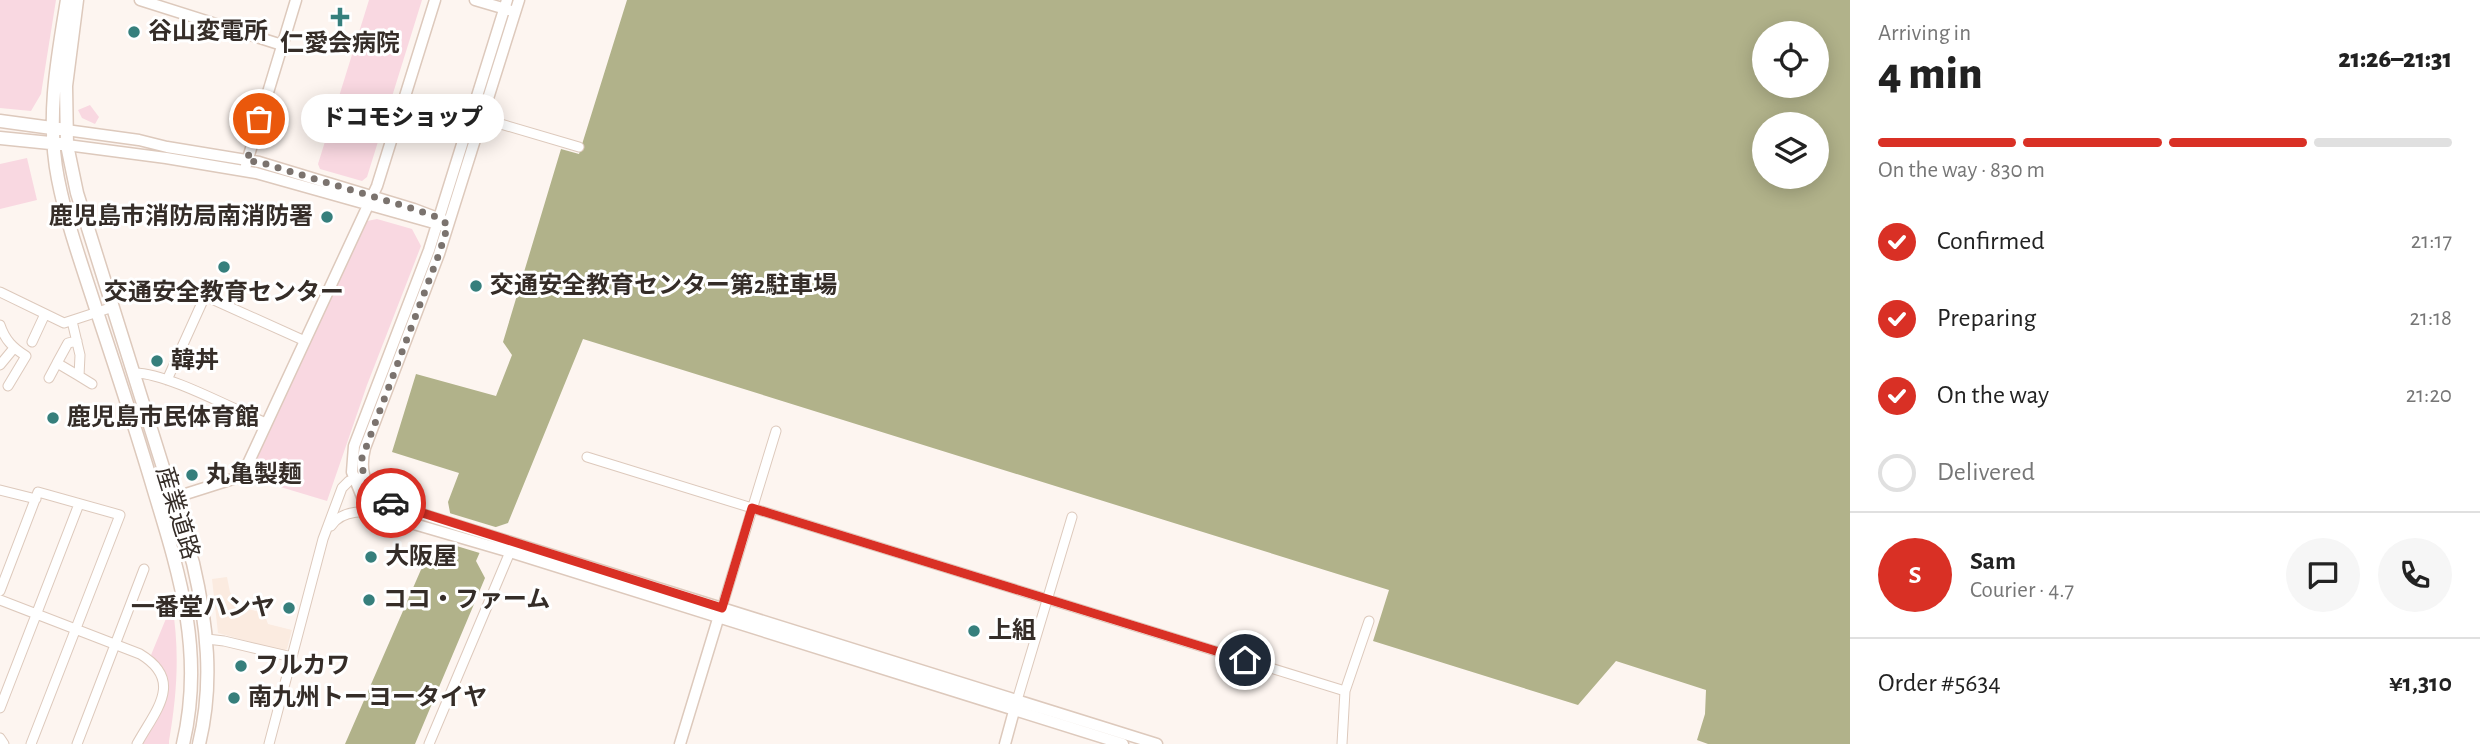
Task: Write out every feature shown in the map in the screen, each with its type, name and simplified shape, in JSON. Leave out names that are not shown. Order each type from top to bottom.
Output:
[{"type":"main road","name":"産業道路","points":[[67,0],[53,88],[59,129],[67,145],[77,193],[193,564],[207,639],[207,691],[199,744]]},
{"type":"main road","name":"産業道路","points":[[78,0],[59,129],[54,143],[58,178],[70,229],[170,542],[189,621],[192,645],[191,692],[183,744]]},
{"type":"main road","points":[[0,121],[59,129]]},
{"type":"main road","points":[[0,138],[67,145]]},
{"type":"street","points":[[140,0],[282,45]]},
{"type":"street","points":[[246,166],[296,0]]},
{"type":"street","points":[[173,498],[241,475],[370,201],[435,0]]},
{"type":"street","points":[[475,0],[509,7]]},
{"type":"street","points":[[390,517],[362,497],[359,478],[365,448],[411,330],[441,222],[477,117],[509,7],[519,0]]},
{"type":"street","points":[[477,117],[579,147]]},
{"type":"street","points":[[59,129],[139,140],[246,166],[441,222]]},
{"type":"street","points":[[67,145],[246,166]]},
{"type":"street","points":[[0,292],[64,323],[113,307]]},
{"type":"street","points":[[167,380],[205,296],[305,341]]},
{"type":"street","points":[[32,342],[45,314]]},
{"type":"street","points":[[72,321],[80,355],[79,376]]},
{"type":"street","points":[[0,325],[13,348],[26,356],[8,386]]},
{"type":"street","points":[[49,378],[68,343],[76,341]]},
{"type":"street","points":[[0,365],[13,348]]},
{"type":"street","points":[[57,363],[92,384]]},
{"type":"street","points":[[133,373],[144,372],[167,380],[266,423]]},
{"type":"street","points":[[680,744],[776,431]]},
{"type":"street","points":[[587,457],[1345,691]]},
{"type":"street","points":[[359,478],[384,501],[439,525],[1015,706],[1123,744]]},
{"type":"street","points":[[269,744],[323,538],[342,488],[349,481],[359,478]]},
{"type":"street","points":[[0,489],[36,499]]},
{"type":"street","points":[[0,591],[38,492],[120,515],[31,744]]},
{"type":"street","points":[[0,708],[79,504]]},
{"type":"street","points":[[323,538],[336,519],[348,514],[375,513],[439,525]]},
{"type":"street","points":[[1005,744],[1072,517]]},
{"type":"street","points":[[497,543],[510,552],[720,613]]},
{"type":"street","points":[[429,744],[510,552]]},
{"type":"street","points":[[77,744],[144,569]]},
{"type":"street","points":[[0,600],[150,661],[163,679],[162,700],[137,744]]},
{"type":"street","points":[[1342,744],[1345,691],[1369,621]]},
{"type":"street","points":[[207,639],[292,657]]},
{"type":"street","points":[[1015,706],[1157,744]]},
{"type":"street","points":[[0,738],[4,744]]},
{"type":"shaded area","points":[[0,0],[56,0],[41,94],[31,111],[0,108]]},
{"type":"shaded area","points":[[369,0],[422,0],[367,177],[362,181],[320,169],[318,164]]},
{"type":"shaded area","points":[[627,0],[1850,0],[1850,744],[1708,744],[1697,740],[1705,714],[1706,690],[1616,661],[1578,705],[1373,641],[1389,590],[583,339],[508,523],[490,529],[476,561],[485,578],[415,744],[345,744],[423,565],[440,551],[452,523],[448,502],[459,473],[392,452],[416,374],[496,396],[512,355],[503,342],[561,149],[579,154]]},
{"type":"shaded area","points":[[90,105],[99,117],[95,124],[82,118],[78,110]]},
{"type":"shaded area","points":[[27,158],[37,200],[0,209],[0,164]]},
{"type":"shaded area","points":[[377,219],[412,229],[421,246],[367,385],[327,501],[247,477],[367,221]]},
{"type":"shaded area","points":[[227,577],[230,592],[240,607],[264,613],[268,624],[292,630],[287,649],[283,651],[218,633],[212,579]]},
{"type":"shaded area","points":[[172,604],[176,673],[169,744],[142,744],[162,710],[168,691],[165,672],[151,655]]},
{"type":"pier","points":[[446,512],[502,529],[493,532],[483,554],[440,541],[448,523]]},
{"type":"way so far","points":[[259,119],[247,161],[259,162],[414,209],[439,218],[448,225],[362,458],[362,467],[369,486],[384,501],[391,503]]},
{"type":"place","name":"仁愛会病院","points":[[340,17]]},
{"type":"place","name":"谷山変電所","points":[[134,32]]},
{"type":"place","name":"ドコモショップ","points":[[259,119]]},
{"type":"place","name":"鹿児島市消防局南消防署","points":[[327,217]]},
{"type":"place","name":"交通安全教育センター","points":[[224,267]]},
{"type":"place","name":"交通安全教育センター第2駐車場","points":[[476,286]]},
{"type":"place","name":"韓丼","points":[[157,361]]},
{"type":"place","name":"鹿児島市民体育館","points":[[53,418]]},
{"type":"place","name":"丸亀製麺","points":[[192,475]]},
{"type":"place","name":"大阪屋","points":[[371,557]]},
{"type":"place","name":"ココ・ファーム","points":[[369,600]]},
{"type":"place","name":"一番堂ハンヤ","points":[[289,608]]},
{"type":"place","name":"上組","points":[[974,631]]},
{"type":"place","name":"フルカワ","points":[[241,666]]},
{"type":"place","name":"南九州トーヨータイヤ","points":[[234,698]]},
{"type":"route","points":[[391,503],[722,608],[752,508],[1245,660]]}]
